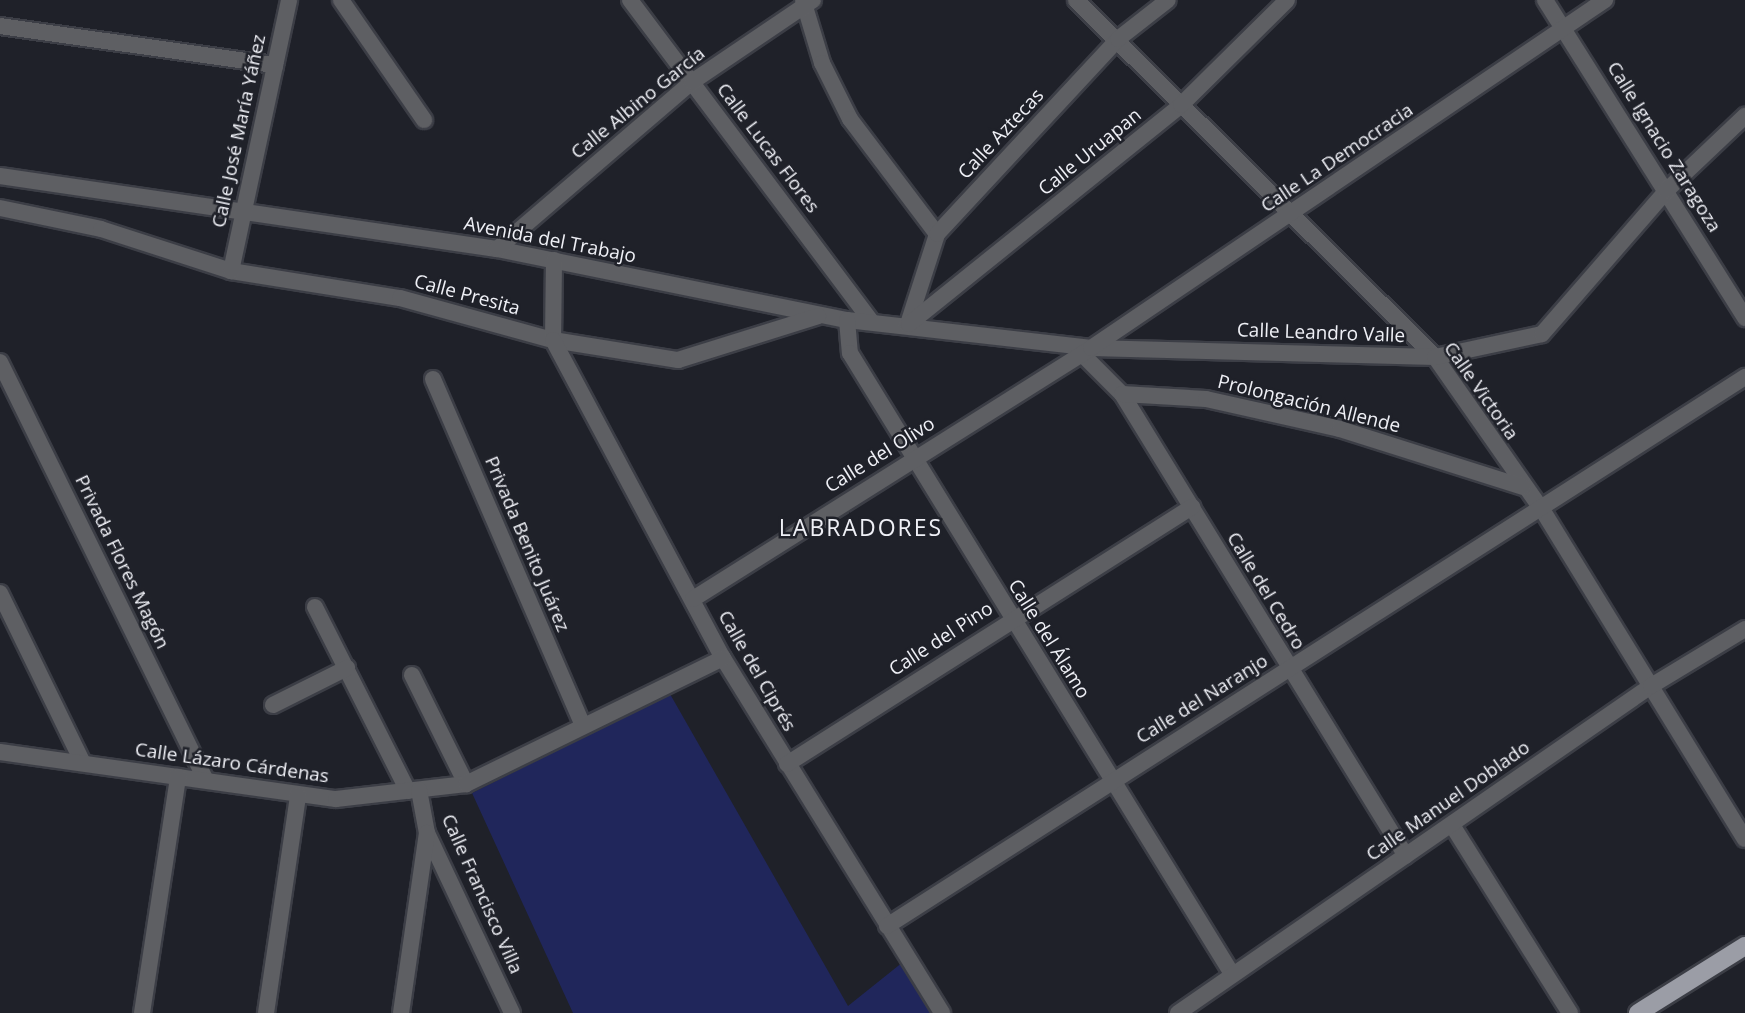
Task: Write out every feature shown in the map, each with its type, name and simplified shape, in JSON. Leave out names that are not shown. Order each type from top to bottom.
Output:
[{"type":"main road","points":[[1638,1013],[1745,946]]},
{"type":"street","name":"Calle José María Yáñez","points":[[231,271],[290,0]]},
{"type":"street","points":[[341,0],[424,120]]},
{"type":"street","name":"Calle Lucas Flores","points":[[630,0],[872,322]]},
{"type":"street","name":"Calle Victoria","points":[[1076,0],[1435,357],[1523,487],[1543,511],[1745,839]]},
{"type":"street","name":"Calle Aztecas","points":[[909,324],[937,234],[1118,39],[1168,0]]},
{"type":"street","name":"Calle Uruapan","points":[[909,324],[1181,105],[1287,0]]},
{"type":"street","name":"Calle Ignacio Zaragoza","points":[[1545,0],[1667,190],[1745,318]]},
{"type":"street","name":"Calle La Democracia","points":[[1086,351],[1605,0]]},
{"type":"street","points":[[807,2],[822,63],[850,119],[937,234]]},
{"type":"street","name":"Calle Albino García","points":[[497,249],[692,82],[807,2]]},
{"type":"street","points":[[0,26],[275,65]]},
{"type":"street","name":"Calle Leandro Valle","points":[[1086,351],[1435,357],[1542,334],[1667,190],[1745,116]]},
{"type":"street","name":"Avenida del Trabajo","points":[[0,176],[242,214],[497,249],[847,320],[909,324],[1086,351]]},
{"type":"street","name":"Calle Presita","points":[[0,208],[101,229],[231,271],[400,298],[553,340],[678,360],[821,315]]},
{"type":"street","points":[[553,340],[554,260]]},
{"type":"street","name":"Calle del Álamo","points":[[847,320],[850,353],[1232,974]]},
{"type":"street","name":"Calle del Ciprés","points":[[553,340],[723,658],[942,1013]]},
{"type":"street","name":"Calle del Cedro","points":[[1086,351],[1122,394],[1288,670],[1406,856]]},
{"type":"street","name":"Calle del Olivo","points":[[693,599],[1086,351]]},
{"type":"street","name":"Privada Flores Magón","points":[[0,362],[206,780]]},
{"type":"street","name":"Calle del Naranjo","points":[[887,926],[1112,780],[1543,511],[1745,377]]},
{"type":"street","name":"Privada Benito Juárez","points":[[433,379],[583,726]]},
{"type":"street","name":"Prolongación Allende","points":[[1122,394],[1206,399],[1340,429],[1523,487]]},
{"type":"street","name":"Calle del Pino","points":[[787,764],[1012,618],[1192,507]]},
{"type":"street","points":[[0,593],[83,763]]},
{"type":"street","name":"Calle Francisco Villa","points":[[315,607],[413,790],[427,833],[512,1013]]},
{"type":"street","name":"Calle Manuel Doblado","points":[[1178,1013],[1651,686],[1745,629]]},
{"type":"street","name":"Calle Lázaro Cárdenas","points":[[0,752],[336,799],[466,784],[723,658]]},
{"type":"street","points":[[273,705],[347,668]]},
{"type":"street","points":[[412,676],[466,784]]},
{"type":"street","points":[[142,1013],[178,777]]},
{"type":"street","points":[[266,1013],[299,795]]},
{"type":"street","points":[[1452,825],[1570,1013]]},
{"type":"street","points":[[401,1013],[427,833]]},
{"type":"shaded area","points":[[670,694],[848,1006],[903,962],[934,1013],[573,1013],[472,793]]},
{"type":"district","name":"LABRADORES","points":[[861,527]]}]
